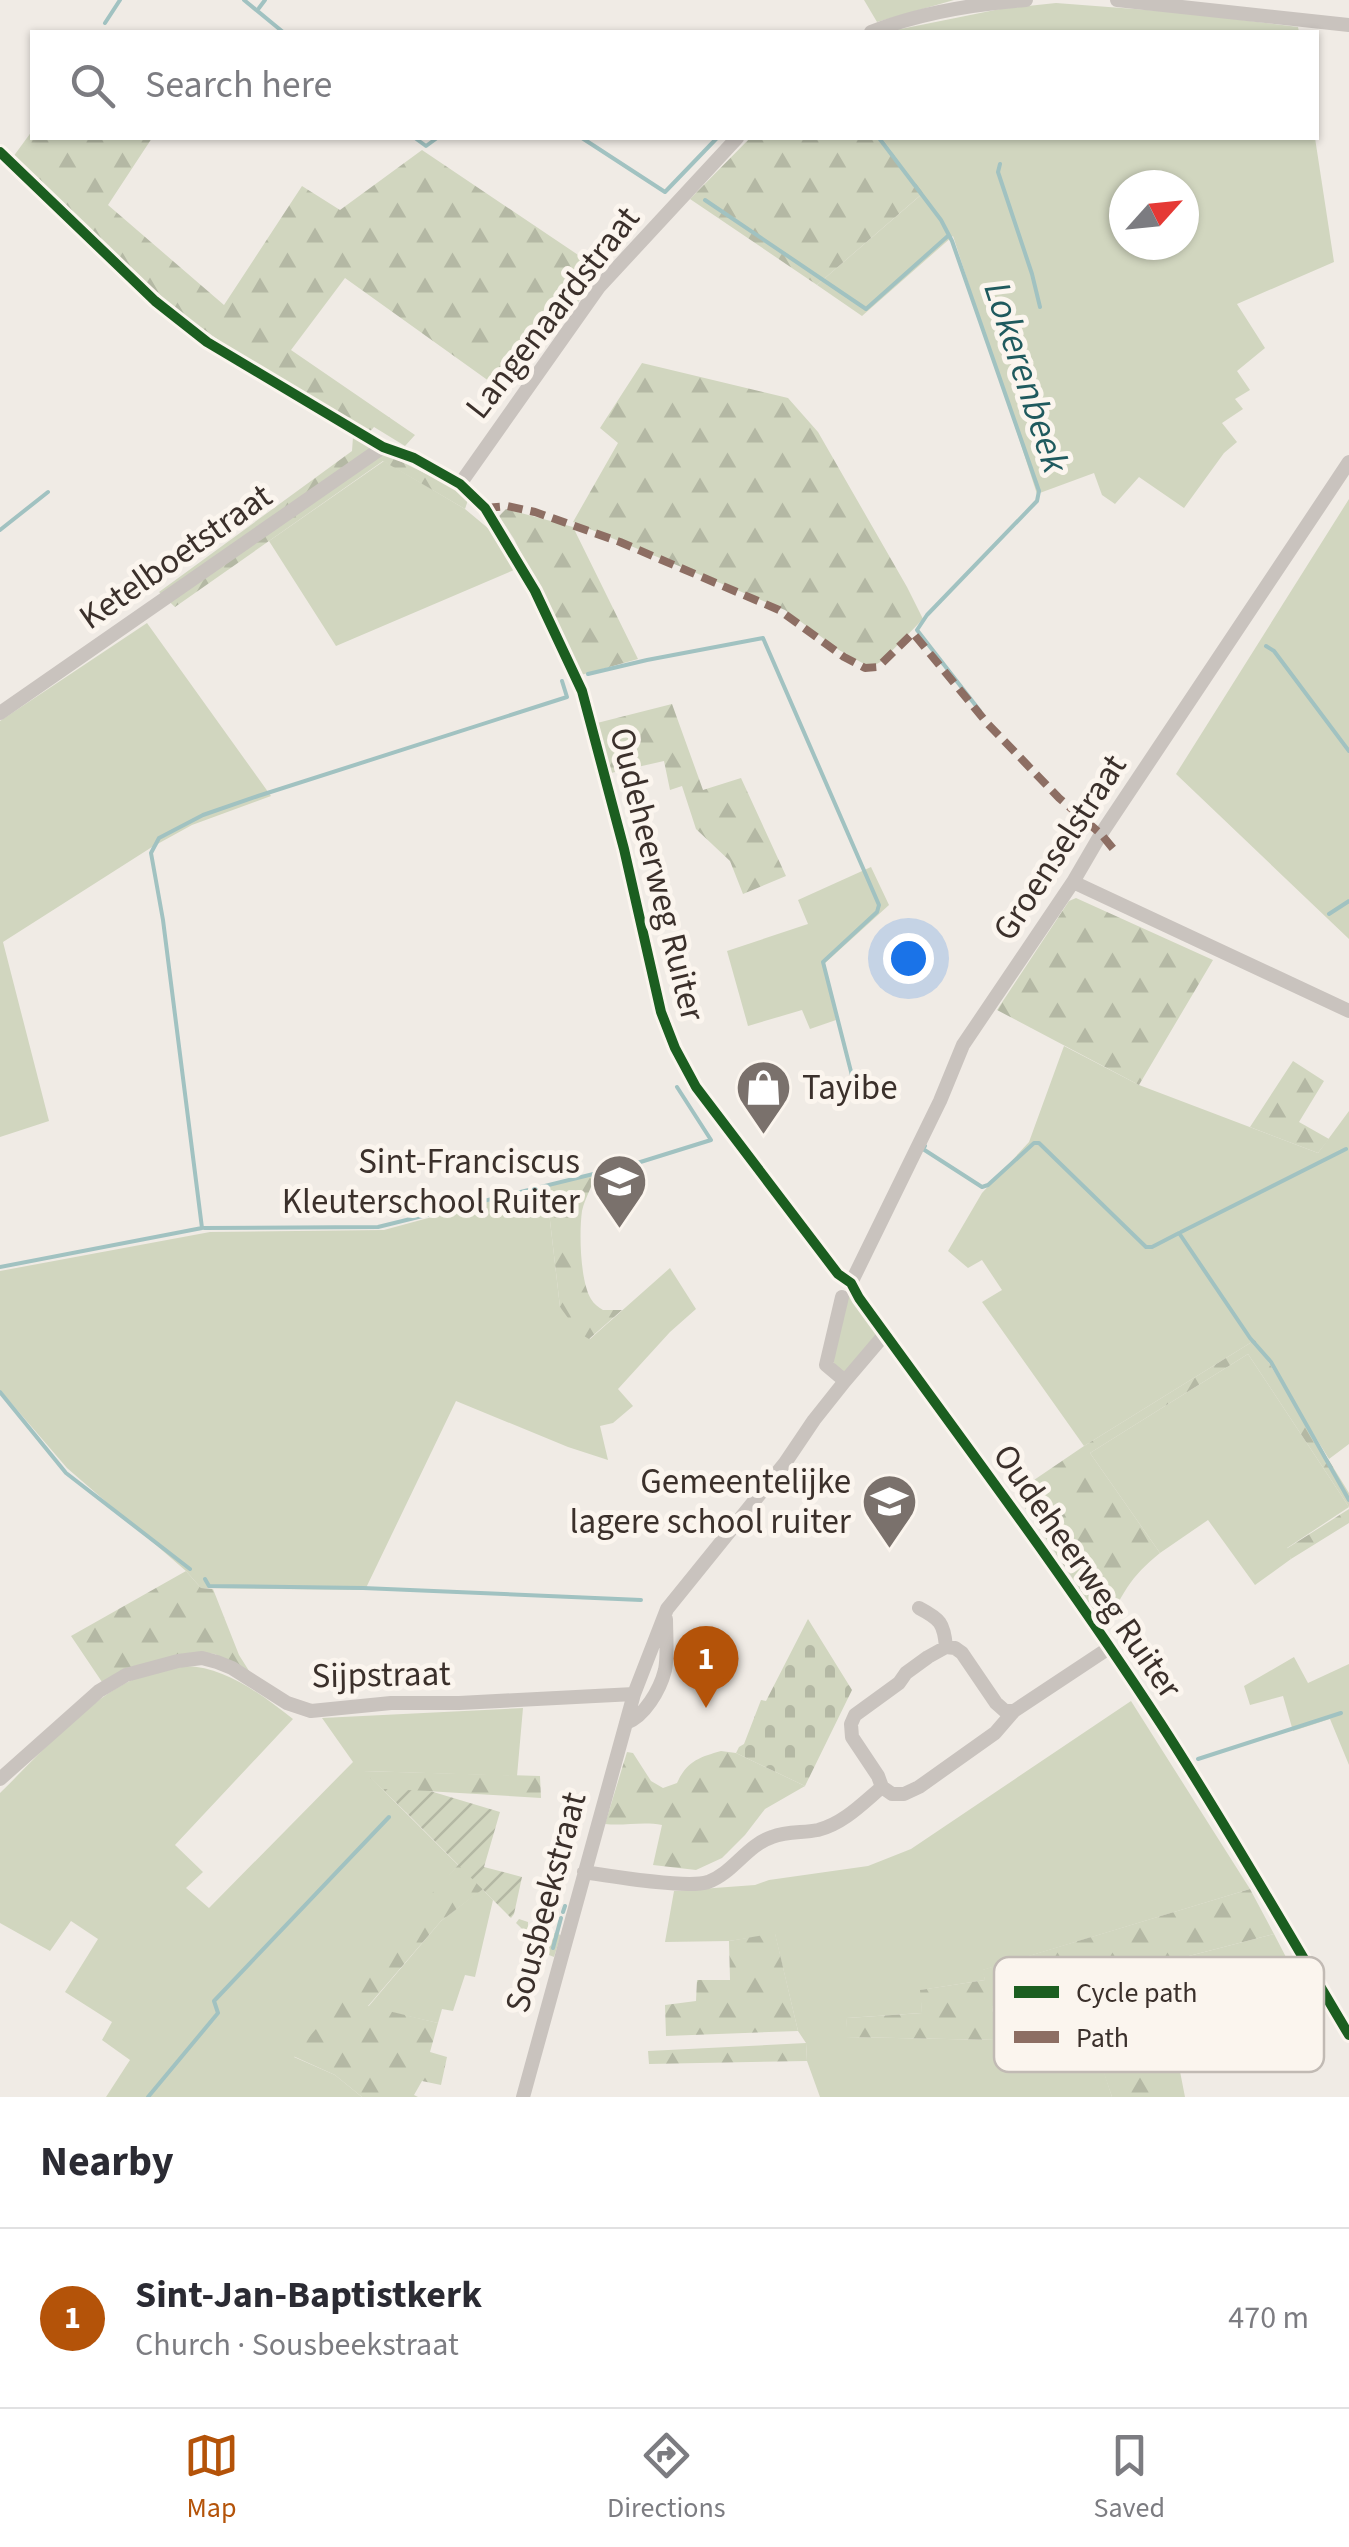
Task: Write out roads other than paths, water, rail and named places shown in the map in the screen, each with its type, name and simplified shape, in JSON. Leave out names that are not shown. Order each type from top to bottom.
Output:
[{"type":"street","points":[[877,30],[984,4],[1026,0]]},
{"type":"street","points":[[1118,0],[1349,25]]},
{"type":"street","name":"Langenaardstraat","points":[[460,484],[599,287],[735,140]]},
{"type":"street","name":"Oudeheerweg Ruiter","points":[[0,152],[141,288],[194,332],[383,447],[414,458],[460,484],[485,508],[535,591],[582,691],[662,1012],[696,1088],[838,1274],[851,1283],[992,1480],[1161,1724],[1302,1957]]},
{"type":"street","name":"Ketelboetstraat","points":[[0,713],[383,447]]},
{"type":"street","name":"Groenselstraat","points":[[851,1283],[964,1045],[1349,462]]},
{"type":"street","points":[[1073,882],[1349,1011]]},
{"type":"street","points":[[842,1297],[826,1365],[845,1381]]},
{"type":"street","name":"Sousbeekstraat","points":[[523,2097],[634,1694],[667,1609],[886,1334]]},
{"type":"street","points":[[919,1608],[938,1618],[946,1647]]},
{"type":"street","name":"Sousbeekstraat","points":[[626,1724],[638,1719],[665,1670],[667,1609]]},
{"type":"street","points":[[1014,1711],[996,1703],[962,1653],[946,1647],[906,1673],[899,1683],[855,1715],[852,1737],[882,1787],[892,1794],[904,1794],[994,1732],[1014,1711],[1109,1648]]},
{"type":"street","name":"Sijpstraat","points":[[0,1779],[98,1692],[126,1675],[178,1661],[202,1658],[217,1662],[288,1703],[311,1711],[391,1703],[634,1694]]},
{"type":"street","points":[[584,1872],[671,1882],[709,1882],[771,1837],[820,1830],[842,1820],[882,1787]]},
{"type":"street","name":"Oudeheerweg Ruiter","points":[[1324,1994],[1349,2035]]},
{"type":"waterway","points":[[105,23],[120,0]]},
{"type":"waterway","name":"Lokerenbeek","points":[[244,0],[281,30]]},
{"type":"waterway","points":[[259,8],[265,0]]},
{"type":"waterway","name":"Lokerenbeek","points":[[418,140],[426,146],[434,140]]},
{"type":"waterway","name":"Lokerenbeek","points":[[585,140],[665,192],[715,140]]},
{"type":"waterway","name":"Lokerenbeek","points":[[881,140],[941,220],[952,241],[1039,491],[1037,501],[917,630],[980,711]]},
{"type":"waterway","points":[[1000,164],[998,172],[1040,307]]},
{"type":"waterway","points":[[705,200],[866,309],[949,235]]},
{"type":"waterway","points":[[0,530],[48,492]]},
{"type":"waterway","points":[[588,674],[763,638],[879,905],[877,912],[823,962],[858,1099]]},
{"type":"waterway","points":[[1266,646],[1274,651],[1349,751]]},
{"type":"waterway","points":[[0,1267],[202,1228],[151,853],[159,838],[203,815],[567,697],[562,681]]},
{"type":"waterway","points":[[1329,914],[1349,901]]},
{"type":"waterway","points":[[204,1228],[378,1227],[634,1164],[711,1140],[677,1087]]},
{"type":"waterway","points":[[925,1146],[923,1149],[982,1187],[1034,1143],[1039,1143],[1146,1247],[1179,1233],[1250,1338],[1271,1362],[1349,1500]]},
{"type":"waterway","points":[[1181,1232],[1346,1149]]},
{"type":"waterway","points":[[0,1392],[66,1473],[190,1569]]},
{"type":"waterway","points":[[205,1579],[209,1586],[641,1600]]},
{"type":"waterway","points":[[1198,1759],[1341,1713]]},
{"type":"waterway","points":[[148,2097],[218,2013],[214,2001],[389,1817]]},
{"type":"waterway","points":[[563,1912],[565,1906]]},
{"type":"waterway","points":[[553,1948],[561,1918]]},
{"type":"place","name":"Tayibe","points":[[763,1136]]},
{"type":"place","name":"Sint-Franciscus Kleuterschool Ruiter","points":[[619,1230]]},
{"type":"place","name":"Gemeentelijke lagere school ruiter","points":[[890,1550]]},
{"type":"place","name":"Sint-Jan-Baptistkerk","points":[[706,1708]]}]
